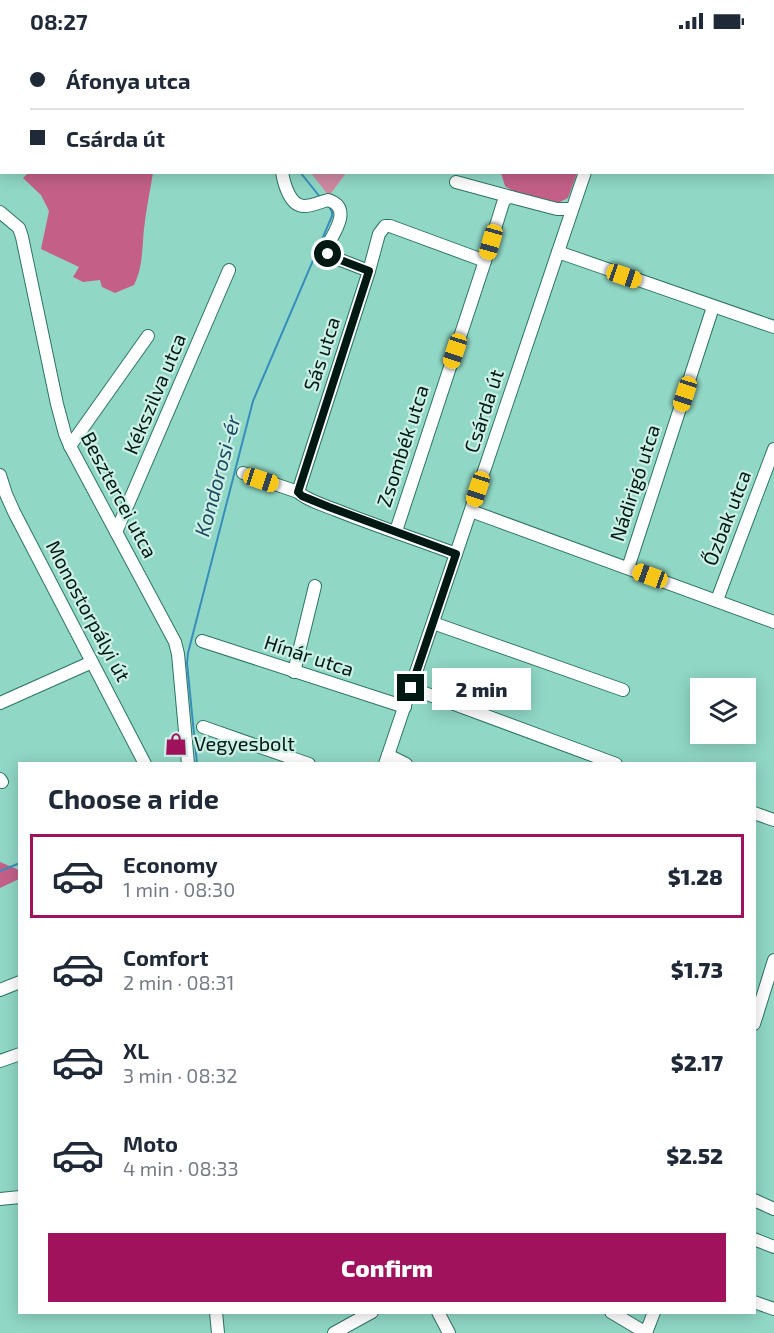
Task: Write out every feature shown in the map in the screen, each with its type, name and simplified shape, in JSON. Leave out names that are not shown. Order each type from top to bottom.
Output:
[{"type":"street","points":[[282,174],[284,184],[294,202],[302,206],[328,200],[336,204],[339,208],[340,222],[326,248],[327,252],[330,256],[369,271]]},
{"type":"street","name":"Csárda út","points":[[387,759],[584,174]]},
{"type":"street","points":[[456,182],[556,209],[572,210]]},
{"type":"street","name":"Zsombék utca","points":[[396,531],[503,202],[506,198],[511,197]]},
{"type":"street","name":"Besztercei utca","points":[[0,212],[19,228],[22,237],[65,434],[175,642],[188,762]]},
{"type":"street","name":"Sás utca","points":[[298,492],[379,234],[385,226],[485,261]]},
{"type":"street","points":[[558,252],[774,327]]},
{"type":"street","name":"Kékszilva utca","points":[[116,532],[229,270]]},
{"type":"street","name":"Nádirigó utca","points":[[628,568],[713,307]]},
{"type":"street","points":[[70,446],[148,336]]},
{"type":"street","name":"Őzbak utca","points":[[717,600],[774,449]]},
{"type":"street","points":[[243,473],[456,554]]},
{"type":"street","name":"Monostorpályi út","points":[[0,475],[14,512],[144,762]]},
{"type":"street","points":[[471,511],[774,622]]},
{"type":"street","points":[[294,672],[315,586]]},
{"type":"street","points":[[433,623],[623,690]]},
{"type":"street","name":"Hínár utca","points":[[202,641],[405,707]]},
{"type":"street","points":[[0,703],[93,662]]},
{"type":"street","points":[[411,688],[611,762]]},
{"type":"street","points":[[203,727],[303,762]]},
{"type":"street","points":[[756,814],[774,820]]},
{"type":"street","points":[[756,1021],[769,992],[774,960]]},
{"type":"street","points":[[0,990],[18,983]]},
{"type":"street","points":[[0,1061],[18,1055]]},
{"type":"street","points":[[0,1199],[18,1197]]},
{"type":"street","points":[[756,1201],[774,1209]]},
{"type":"street","points":[[756,1240],[774,1247]]},
{"type":"street","points":[[756,1303],[774,1309]]},
{"type":"street","points":[[216,1314],[218,1333]]},
{"type":"street","points":[[334,1333],[368,1314]]},
{"type":"street","points":[[439,1314],[449,1333]]},
{"type":"street","points":[[614,1314],[646,1333],[653,1314]]},
{"type":"shaded area","points":[[27,174],[153,174],[141,264],[134,285],[115,293],[102,287],[100,280],[83,282],[73,277],[79,267],[41,249],[49,211],[41,195],[23,178]]},
{"type":"shaded area","points":[[312,174],[345,174],[329,196]]},
{"type":"shaded area","points":[[501,174],[577,174],[568,198],[558,203],[516,193],[505,186]]},
{"type":"shaded area","points":[[0,862],[18,870],[18,879],[0,888]]},
{"type":"waterway","name":"Kondorosi-ér","points":[[302,174],[320,197]]},
{"type":"waterway","name":"Kondorosi-ér","points":[[197,762],[187,663],[188,653],[253,401],[332,216],[330,208]]},
{"type":"waterway","name":"Kondorosi-ér","points":[[0,871],[18,864]]},
{"type":"place","name":"Vegyesbolt","points":[[176,744]]},
{"type":"route","points":[[328,254],[369,271],[298,492],[302,496],[329,507],[456,554],[411,688]]}]
